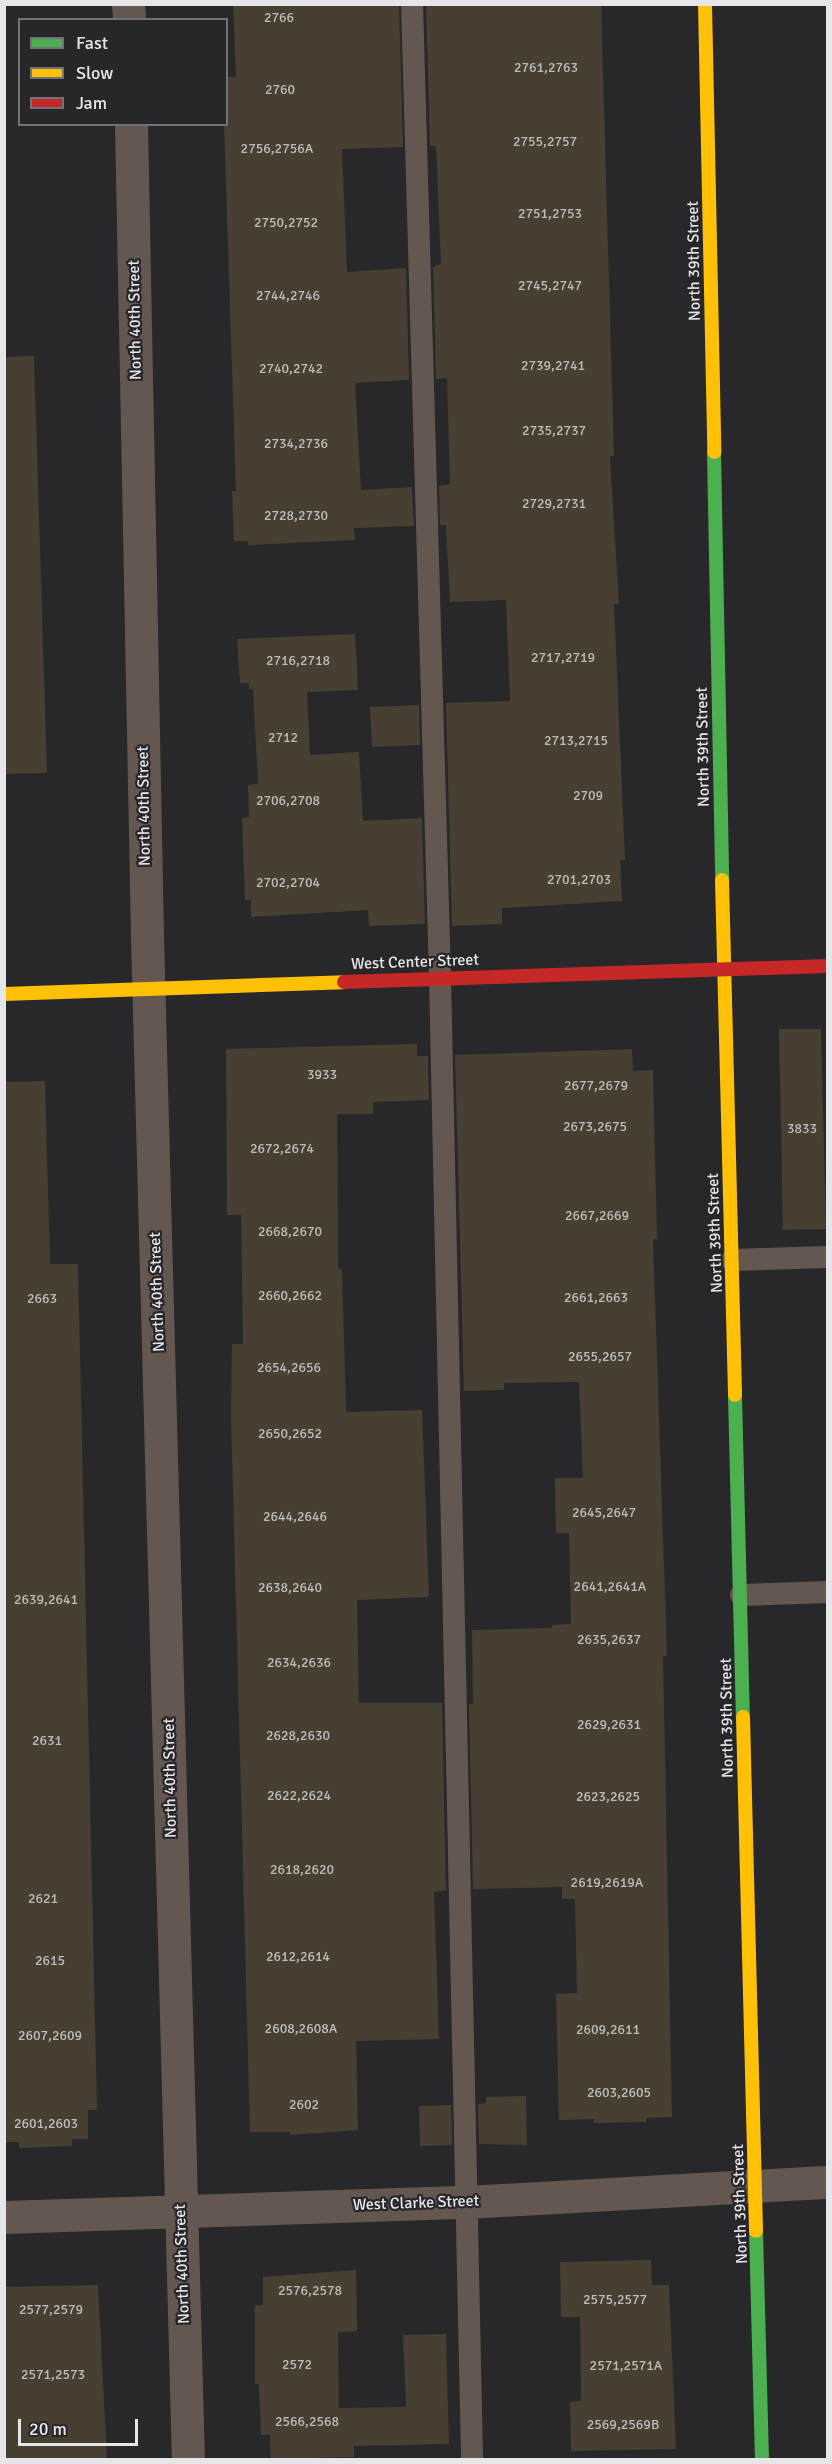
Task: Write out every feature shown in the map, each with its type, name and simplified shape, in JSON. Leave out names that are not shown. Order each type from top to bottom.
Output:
[{"type":"street","name":"North 39th Street","points":[[705,4],[724,969],[762,2460]]},
{"type":"street","name":"North 40th Street","points":[[131,126],[149,989],[188,2460]]},
{"type":"street","name":"West Center Street","points":[[4,994],[440,977],[828,966]]},
{"type":"street","name":"West Clarke Street","points":[[4,2217],[466,2202],[756,2184],[828,2182]]},
{"type":"lane","points":[[412,4],[440,977],[472,2460]]},
{"type":"lane","points":[[732,1260],[828,1257]]},
{"type":"lane","points":[[741,1595],[828,1592]]},
{"type":"building","points":[[233,4],[399,4],[403,147],[342,149],[347,272],[406,268],[409,380],[355,383],[361,490],[412,487],[414,526],[354,528],[355,540],[248,545],[248,541],[234,541],[232,491],[236,491],[224,126],[228,126],[228,77],[236,77]]},
{"type":"building","points":[[426,4],[601,4],[614,456],[610,456],[619,604],[614,604],[625,860],[620,860],[622,901],[502,908],[502,924],[452,926],[446,703],[510,701],[506,600],[450,602],[446,525],[440,525],[439,486],[450,484],[447,378],[436,379],[433,267],[441,264],[436,146],[430,146]]},
{"type":"building","points":[[34,356],[47,773],[4,774],[4,357]]},
{"type":"building","points":[[355,634],[358,690],[307,692],[310,755],[359,752],[363,821],[422,818],[425,924],[369,926],[368,910],[251,917],[251,900],[245,900],[242,818],[249,817],[248,785],[258,784],[253,689],[249,689],[249,683],[240,683],[237,639]]},
{"type":"building","points":[[419,705],[420,745],[372,747],[370,707]]},
{"type":"building","points":[[779,1029],[821,1029],[826,1229],[783,1230]]},
{"type":"building","points":[[417,1044],[417,1056],[428,1056],[429,1100],[373,1102],[373,1114],[337,1114],[338,1268],[342,1269],[346,1412],[422,1410],[429,1597],[357,1600],[359,1703],[442,1703],[446,1890],[434,1892],[439,2039],[356,2041],[358,2130],[290,2135],[290,2132],[250,2132],[231,1416],[232,1344],[243,1344],[241,1215],[227,1215],[226,1049]]},
{"type":"building","points":[[632,1049],[633,1071],[653,1070],[657,1239],[653,1239],[667,1656],[663,1656],[672,2117],[646,2118],[646,2122],[594,2123],[594,2119],[559,2120],[556,1994],[577,1993],[575,1899],[562,1899],[562,1887],[473,1889],[469,1704],[473,1704],[472,1630],[552,1628],[552,1625],[571,1624],[569,1533],[556,1533],[555,1478],[583,1478],[579,1382],[504,1383],[504,1390],[464,1391],[455,1055]]},
{"type":"building","points":[[45,1081],[50,1264],[78,1264],[97,2110],[88,2110],[88,2139],[72,2139],[72,2146],[19,2148],[19,2142],[4,2142],[4,1082]]},
{"type":"building","points":[[526,2096],[527,2145],[479,2144],[478,2104],[486,2103],[486,2097]]},
{"type":"building","points":[[451,2105],[452,2145],[420,2146],[419,2106]]},
{"type":"building","points":[[651,2260],[652,2285],[669,2285],[676,2449],[571,2451],[570,2402],[581,2401],[580,2317],[561,2317],[560,2262]]},
{"type":"building","points":[[356,2270],[357,2331],[338,2332],[339,2408],[406,2407],[403,2335],[446,2334],[449,2444],[354,2446],[354,2457],[271,2459],[270,2435],[261,2435],[259,2384],[255,2384],[255,2305],[263,2305],[263,2277]]},
{"type":"building","points":[[98,2285],[107,2460],[4,2460],[4,2287]]},
{"type":"traffic: fast","points":[[714,452],[722,880]]},
{"type":"traffic: fast","points":[[735,1395],[743,1717]]},
{"type":"traffic: fast","points":[[756,2231],[762,2460]]},
{"type":"traffic: slow","points":[[705,4],[714,452]]},
{"type":"traffic: slow","points":[[722,880],[735,1395]]},
{"type":"traffic: slow","points":[[4,994],[344,982]]},
{"type":"traffic: slow","points":[[743,1717],[756,2231]]},
{"type":"traffic: jam","points":[[344,982],[828,966]]}]
